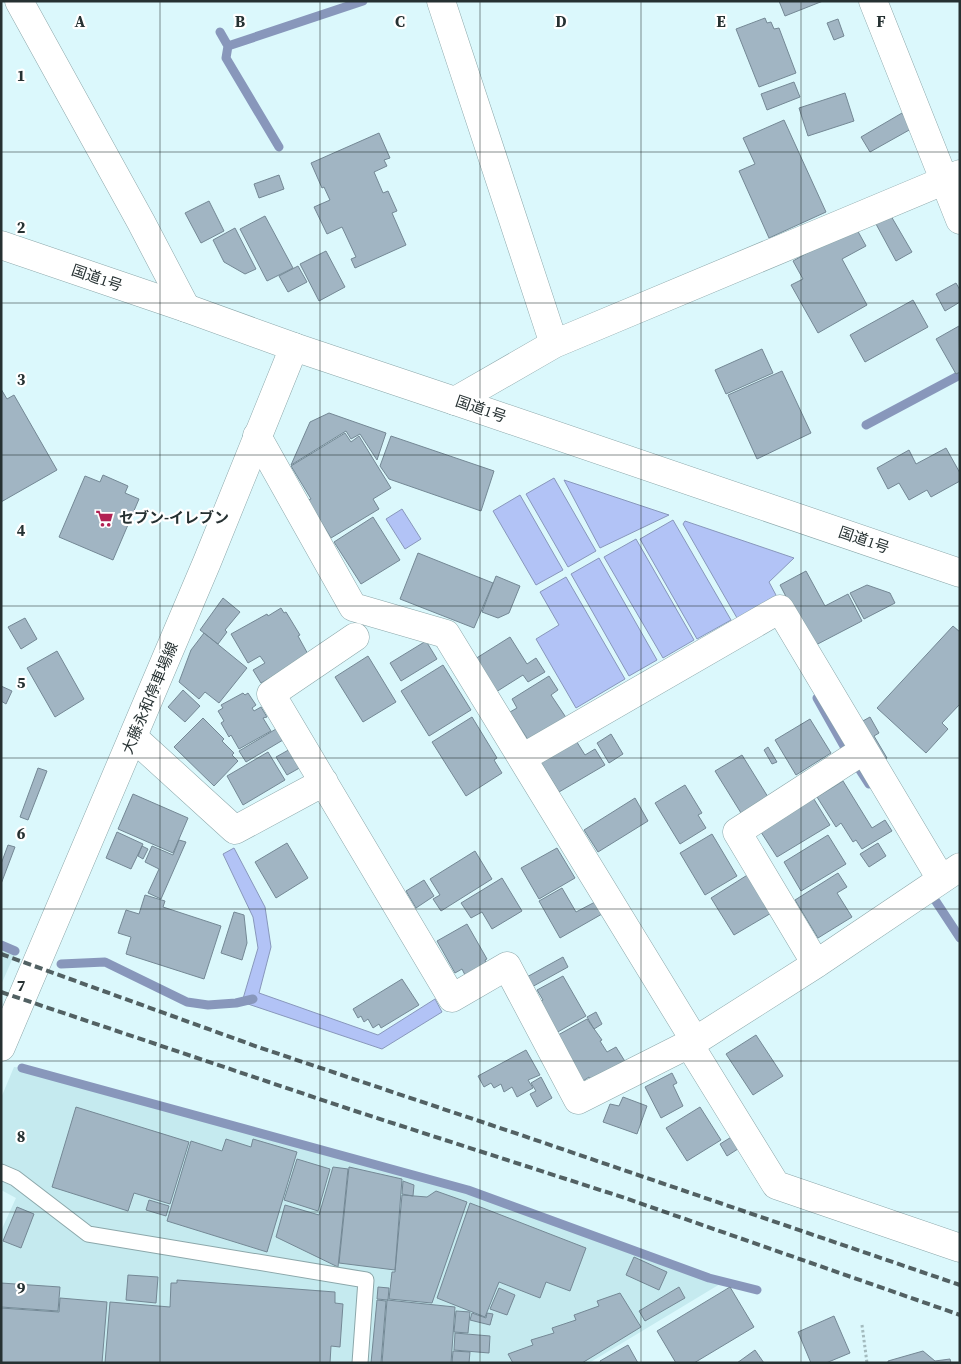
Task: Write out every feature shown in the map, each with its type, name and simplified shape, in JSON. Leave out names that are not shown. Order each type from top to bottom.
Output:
[{"type":"main road","points":[[18,1],[141,222],[186,308]]},
{"type":"main road","points":[[441,1],[554,344]]},
{"type":"main road","points":[[873,1],[952,177],[960,220]]},
{"type":"main road","points":[[455,400],[554,344],[952,177]]},
{"type":"main road","name":"国道1号","points":[[1,245],[294,347],[455,400],[960,573]]},
{"type":"main road","name":"大藤永和停車場線","points":[[1,1048],[207,562],[294,347]]},
{"type":"main road","points":[[257,436],[353,607],[446,634],[692,1042],[776,1186],[960,1248]]},
{"type":"main road","points":[[355,637],[271,694],[452,998],[507,966],[578,1100],[692,1042],[816,964],[951,873],[864,750],[780,609],[522,758]]},
{"type":"main road","points":[[133,737],[235,830],[324,782]]},
{"type":"main road","points":[[816,964],[737,832],[864,750]]},
{"type":"lane","points":[[1,1172],[15,1178],[88,1234],[366,1280],[360,1363]]},
{"type":"path","points":[[862,1325],[868,1363]]},
{"type":"shaded area","points":[[1,948],[15,953],[1,985]]},
{"type":"shaded area","points":[[14,1067],[468,1190],[709,1278],[725,1281],[589,1363],[1,1363],[1,1231],[16,1198],[1,1190],[1,1098]]},
{"type":"water","points":[[554,478],[596,551],[568,567],[526,494]]},
{"type":"water","points":[[564,480],[669,515],[600,548]]},
{"type":"water","points":[[520,495],[563,570],[536,585],[493,511]]},
{"type":"water","points":[[402,509],[421,539],[405,549],[386,519]]},
{"type":"water","points":[[673,520],[731,620],[697,639],[640,539]]},
{"type":"water","points":[[685,521],[794,558],[769,582],[777,597],[737,618],[683,524]]},
{"type":"water","points":[[636,539],[694,640],[663,658],[604,557]]},
{"type":"water","points":[[599,558],[657,660],[629,676],[571,574]]},
{"type":"water","points":[[566,577],[625,679],[576,708],[536,639],[559,625],[540,592]]},
{"type":"water","points":[[234,848],[265,907],[271,947],[259,993],[378,1035],[435,999],[442,1012],[382,1049],[242,1002],[258,948],[253,917],[223,854]]},
{"type":"building","points":[[779,1],[823,1],[785,16]]},
{"type":"building","points":[[765,18],[767,23],[771,22],[774,29],[779,28],[796,73],[759,87],[736,29]]},
{"type":"building","points":[[838,19],[844,36],[834,40],[827,23]]},
{"type":"building","points":[[794,82],[800,97],[767,110],[761,94]]},
{"type":"building","points":[[845,93],[854,121],[808,136],[799,108]]},
{"type":"building","points":[[902,113],[911,129],[870,152],[861,137]]},
{"type":"building","points":[[784,120],[826,212],[769,238],[739,171],[755,164],[743,138]]},
{"type":"building","points":[[379,133],[390,158],[384,160],[387,166],[374,172],[383,193],[388,191],[397,211],[392,213],[406,245],[355,268],[351,259],[356,257],[342,227],[327,234],[314,207],[330,200],[324,187],[322,188],[311,163]]},
{"type":"building","points":[[279,175],[284,189],[259,198],[254,184]]},
{"type":"building","points":[[209,201],[224,231],[201,243],[185,213]]},
{"type":"building","points":[[265,216],[293,268],[267,281],[240,229]]},
{"type":"building","points":[[891,216],[912,252],[896,261],[876,224]]},
{"type":"building","points":[[855,226],[866,246],[842,259],[867,305],[818,333],[791,285],[803,279],[793,261]]},
{"type":"building","points":[[235,228],[256,269],[245,274],[224,262],[213,240]]},
{"type":"building","points":[[326,251],[345,287],[319,301],[300,264]]},
{"type":"building","points":[[298,266],[307,282],[288,292],[279,276]]},
{"type":"building","points":[[956,283],[960,290],[960,302],[945,311],[936,294]]},
{"type":"building","points":[[913,300],[928,327],[865,362],[850,335]]},
{"type":"building","points":[[959,326],[960,372],[956,374],[936,339]]},
{"type":"building","points":[[762,349],[773,373],[726,394],[715,370]]},
{"type":"building","points":[[782,371],[811,433],[757,459],[728,395]]},
{"type":"building","points":[[1,389],[7,399],[14,395],[57,470],[1,502]]},
{"type":"building","points":[[329,413],[386,433],[377,460],[360,434],[351,439],[346,431],[291,465],[310,422]]},
{"type":"building","points":[[345,433],[351,442],[359,436],[391,488],[373,499],[379,509],[331,538],[308,500],[311,499],[291,466]]},
{"type":"building","points":[[391,436],[494,471],[481,511],[389,479],[380,466]]},
{"type":"building","points":[[946,448],[960,473],[960,481],[931,497],[927,490],[909,500],[899,483],[888,489],[877,468],[909,450],[916,464]]},
{"type":"building","points":[[103,475],[128,486],[125,493],[139,499],[113,560],[59,537],[85,476],[100,482]]},
{"type":"building","points":[[373,517],[400,560],[361,584],[334,542]]},
{"type":"building","points":[[418,553],[493,583],[474,628],[400,599]]},
{"type":"building","points":[[806,571],[825,606],[848,594],[862,621],[812,647],[780,585]]},
{"type":"building","points":[[496,576],[520,586],[509,613],[498,618],[482,612]]},
{"type":"building","points":[[867,585],[890,593],[895,603],[864,619],[850,593]]},
{"type":"building","points":[[223,598],[240,612],[225,630],[227,632],[218,644],[200,630]]},
{"type":"building","points":[[281,608],[284,613],[286,612],[300,635],[298,636],[309,656],[261,683],[253,670],[265,663],[260,656],[248,663],[231,634]]},
{"type":"building","points":[[25,618],[37,639],[21,649],[8,627]]},
{"type":"building","points":[[953,626],[960,632],[960,704],[942,723],[948,729],[926,753],[877,708]]},
{"type":"building","points":[[204,633],[247,668],[219,703],[205,692],[199,699],[179,682],[191,650]]},
{"type":"building","points":[[510,637],[527,664],[536,658],[545,672],[528,682],[523,675],[496,692],[475,659]]},
{"type":"building","points":[[426,641],[437,659],[401,681],[390,663]]},
{"type":"building","points":[[57,651],[84,699],[55,717],[27,668]]},
{"type":"building","points":[[368,656],[396,702],[363,722],[335,677]]},
{"type":"building","points":[[443,665],[471,710],[429,736],[401,691]]},
{"type":"building","points":[[549,676],[558,690],[551,695],[567,719],[530,743],[510,712],[517,708],[512,699]]},
{"type":"building","points":[[1,686],[12,691],[6,704],[1,701]]},
{"type":"building","points":[[183,690],[200,706],[185,722],[168,707]]},
{"type":"building","points":[[243,693],[245,695],[248,693],[256,705],[252,708],[254,711],[261,707],[267,717],[263,718],[271,731],[239,749],[221,723],[224,721],[218,711],[223,708],[221,705]]},
{"type":"building","points":[[472,717],[497,758],[494,760],[502,773],[466,796],[432,742]]},
{"type":"building","points":[[870,717],[879,733],[874,736],[887,758],[882,761],[861,722]]},
{"type":"building","points":[[203,718],[224,739],[222,741],[234,753],[232,755],[238,761],[214,786],[174,747]]},
{"type":"building","points":[[810,719],[831,753],[796,775],[775,740]]},
{"type":"building","points":[[276,729],[283,740],[246,762],[239,751]]},
{"type":"building","points":[[611,734],[623,754],[609,763],[597,743]]},
{"type":"building","points":[[575,739],[585,755],[595,749],[605,765],[559,792],[540,761]]},
{"type":"building","points":[[768,747],[777,762],[772,764],[764,750]]},
{"type":"building","points":[[292,748],[303,766],[287,775],[276,757]]},
{"type":"building","points":[[268,752],[285,780],[243,805],[227,776]]},
{"type":"building","points":[[742,755],[768,797],[741,813],[715,771]]},
{"type":"building","points":[[38,768],[47,771],[28,820],[20,817]]},
{"type":"building","points":[[843,781],[872,828],[885,820],[892,831],[862,849],[856,840],[853,842],[841,823],[836,827],[817,797]]},
{"type":"building","points":[[685,785],[702,813],[698,815],[706,828],[680,844],[655,803]]},
{"type":"building","points":[[133,794],[188,818],[173,853],[118,829]]},
{"type":"building","points":[[812,796],[830,825],[777,857],[759,829]]},
{"type":"building","points":[[635,798],[648,821],[598,852],[584,830]]},
{"type":"building","points":[[117,832],[143,844],[131,869],[106,858]]},
{"type":"building","points":[[712,834],[737,876],[705,895],[680,853]]},
{"type":"building","points":[[828,835],[846,864],[801,891],[784,862]]},
{"type":"building","points":[[179,840],[186,842],[161,899],[148,893],[159,869],[145,862],[152,846],[173,855]]},
{"type":"building","points":[[287,843],[308,878],[276,898],[255,862]]},
{"type":"building","points":[[878,843],[886,856],[869,867],[860,854]]},
{"type":"building","points":[[8,845],[15,847],[1,884],[1,864]]},
{"type":"building","points":[[142,846],[148,849],[143,859],[138,856]]},
{"type":"building","points":[[557,848],[575,878],[539,899],[521,868]]},
{"type":"building","points":[[475,851],[492,879],[441,911],[433,899],[440,895],[430,879]]},
{"type":"building","points":[[838,873],[847,887],[837,893],[852,917],[818,938],[795,900]]},
{"type":"building","points":[[749,874],[773,912],[734,935],[711,898]]},
{"type":"building","points":[[502,878],[522,911],[492,929],[482,912],[471,918],[461,903]]},
{"type":"building","points":[[424,880],[434,896],[416,908],[406,891]]},
{"type":"building","points":[[562,888],[576,912],[595,902],[602,914],[560,938],[539,901]]},
{"type":"building","points":[[145,895],[165,901],[163,907],[221,926],[204,979],[126,954],[131,937],[118,933],[126,910],[139,914]]},
{"type":"building","points":[[234,912],[244,915],[247,943],[242,960],[221,953]]},
{"type":"building","points":[[467,924],[487,959],[485,960],[487,965],[466,977],[462,969],[455,973],[437,941]]},
{"type":"building","points":[[563,957],[568,967],[530,988],[525,978]]},
{"type":"building","points":[[563,976],[586,1016],[556,1033],[539,1002],[543,1000],[537,990]]},
{"type":"building","points":[[402,979],[419,1005],[381,1028],[379,1024],[373,1028],[368,1019],[364,1022],[361,1016],[358,1018],[353,1009]]},
{"type":"building","points":[[596,1012],[602,1024],[594,1029],[587,1017]]},
{"type":"building","points":[[587,1019],[602,1040],[600,1041],[607,1052],[616,1047],[626,1063],[592,1083],[589,1077],[583,1081],[558,1035]]},
{"type":"building","points":[[756,1035],[783,1076],[753,1095],[726,1054]]},
{"type":"building","points":[[526,1050],[540,1075],[528,1080],[533,1088],[517,1097],[512,1087],[504,1092],[501,1084],[494,1088],[491,1083],[484,1087],[478,1076]]},
{"type":"building","points":[[672,1073],[677,1083],[673,1085],[683,1106],[661,1118],[645,1087]]},
{"type":"building","points":[[541,1077],[552,1098],[537,1107],[530,1094],[536,1091],[531,1083]]},
{"type":"building","points":[[623,1097],[647,1106],[637,1134],[603,1122],[610,1104],[619,1106]]},
{"type":"building","points":[[76,1107],[189,1142],[170,1204],[134,1193],[128,1211],[52,1187]]},
{"type":"building","points":[[700,1107],[721,1140],[687,1161],[666,1128]]},
{"type":"building","points":[[733,1136],[741,1147],[727,1156],[720,1144]]},
{"type":"building","points":[[226,1139],[251,1147],[253,1139],[297,1152],[267,1252],[167,1221],[191,1141],[222,1151]]},
{"type":"building","points":[[297,1159],[330,1169],[318,1211],[284,1200]]},
{"type":"building","points":[[333,1167],[348,1169],[338,1267],[276,1237],[285,1205],[319,1215]]},
{"type":"building","points":[[349,1167],[402,1179],[395,1270],[339,1263]]},
{"type":"building","points":[[403,1181],[414,1185],[413,1196],[402,1194]]},
{"type":"building","points":[[436,1191],[467,1202],[432,1303],[389,1299],[392,1272],[395,1272],[402,1195],[427,1197]]},
{"type":"building","points":[[149,1200],[169,1206],[166,1216],[146,1210]]},
{"type":"building","points":[[470,1203],[586,1248],[570,1291],[546,1282],[540,1298],[499,1282],[485,1317],[437,1298]]},
{"type":"building","points":[[17,1207],[34,1214],[21,1248],[3,1241]]},
{"type":"building","points":[[634,1257],[667,1272],[659,1290],[626,1275]]},
{"type":"building","points":[[128,1275],[158,1277],[156,1303],[126,1300]]},
{"type":"building","points":[[177,1280],[335,1292],[335,1303],[343,1304],[340,1347],[331,1346],[330,1363],[105,1363],[110,1302],[170,1307],[171,1283],[177,1283]]},
{"type":"building","points":[[1,1283],[60,1287],[58,1311],[1,1307]]},
{"type":"building","points":[[378,1287],[389,1288],[388,1300],[377,1299]]},
{"type":"building","points":[[679,1287],[685,1298],[645,1321],[639,1311]]},
{"type":"building","points":[[730,1287],[754,1327],[694,1363],[676,1363],[657,1331]]},
{"type":"building","points":[[499,1288],[515,1295],[507,1315],[490,1309]]},
{"type":"building","points":[[620,1293],[641,1327],[582,1363],[513,1363],[508,1354],[533,1345],[531,1340],[554,1333],[552,1328],[576,1320],[574,1315],[599,1306],[597,1301]]},
{"type":"building","points":[[60,1298],[107,1302],[102,1363],[1,1363],[1,1308],[59,1312]]},
{"type":"building","points":[[377,1300],[386,1301],[381,1363],[371,1363]]},
{"type":"building","points":[[387,1300],[455,1307],[451,1363],[382,1363]]},
{"type":"building","points":[[456,1311],[470,1312],[468,1333],[454,1332]]},
{"type":"building","points":[[472,1313],[486,1318],[487,1313],[493,1314],[490,1325],[470,1320]]},
{"type":"building","points":[[834,1316],[850,1353],[826,1363],[811,1363],[798,1332]]},
{"type":"building","points":[[455,1333],[490,1336],[489,1353],[454,1350]]},
{"type":"building","points":[[628,1345],[638,1363],[601,1363],[600,1361]]},
{"type":"building","points":[[755,1350],[764,1363],[737,1363]]},
{"type":"building","points":[[453,1351],[470,1352],[469,1363],[452,1363]]},
{"type":"building","points":[[923,1351],[935,1361],[950,1359],[951,1363],[888,1363],[888,1361]]},
{"type":"waterway","points":[[220,32],[228,46],[363,1]]},
{"type":"waterway","points":[[228,46],[226,58],[279,147]]},
{"type":"waterway","points":[[866,425],[960,375]]},
{"type":"waterway","points":[[817,698],[844,746]]},
{"type":"waterway","points":[[858,767],[869,784]]},
{"type":"waterway","points":[[933,897],[960,938]]},
{"type":"waterway","points":[[1,945],[15,951]]},
{"type":"waterway","points":[[61,964],[105,962],[187,1002],[208,1005],[236,1003],[253,999]]},
{"type":"waterway","points":[[22,1068],[468,1190],[709,1278],[757,1290]]},
{"type":"railway","points":[[1,954],[258,1047],[960,1285]]},
{"type":"railway","points":[[1,992],[352,1110],[625,1198],[960,1315]]},
{"type":"place","name":"セブン-イレブン","points":[[105,518]]}]
